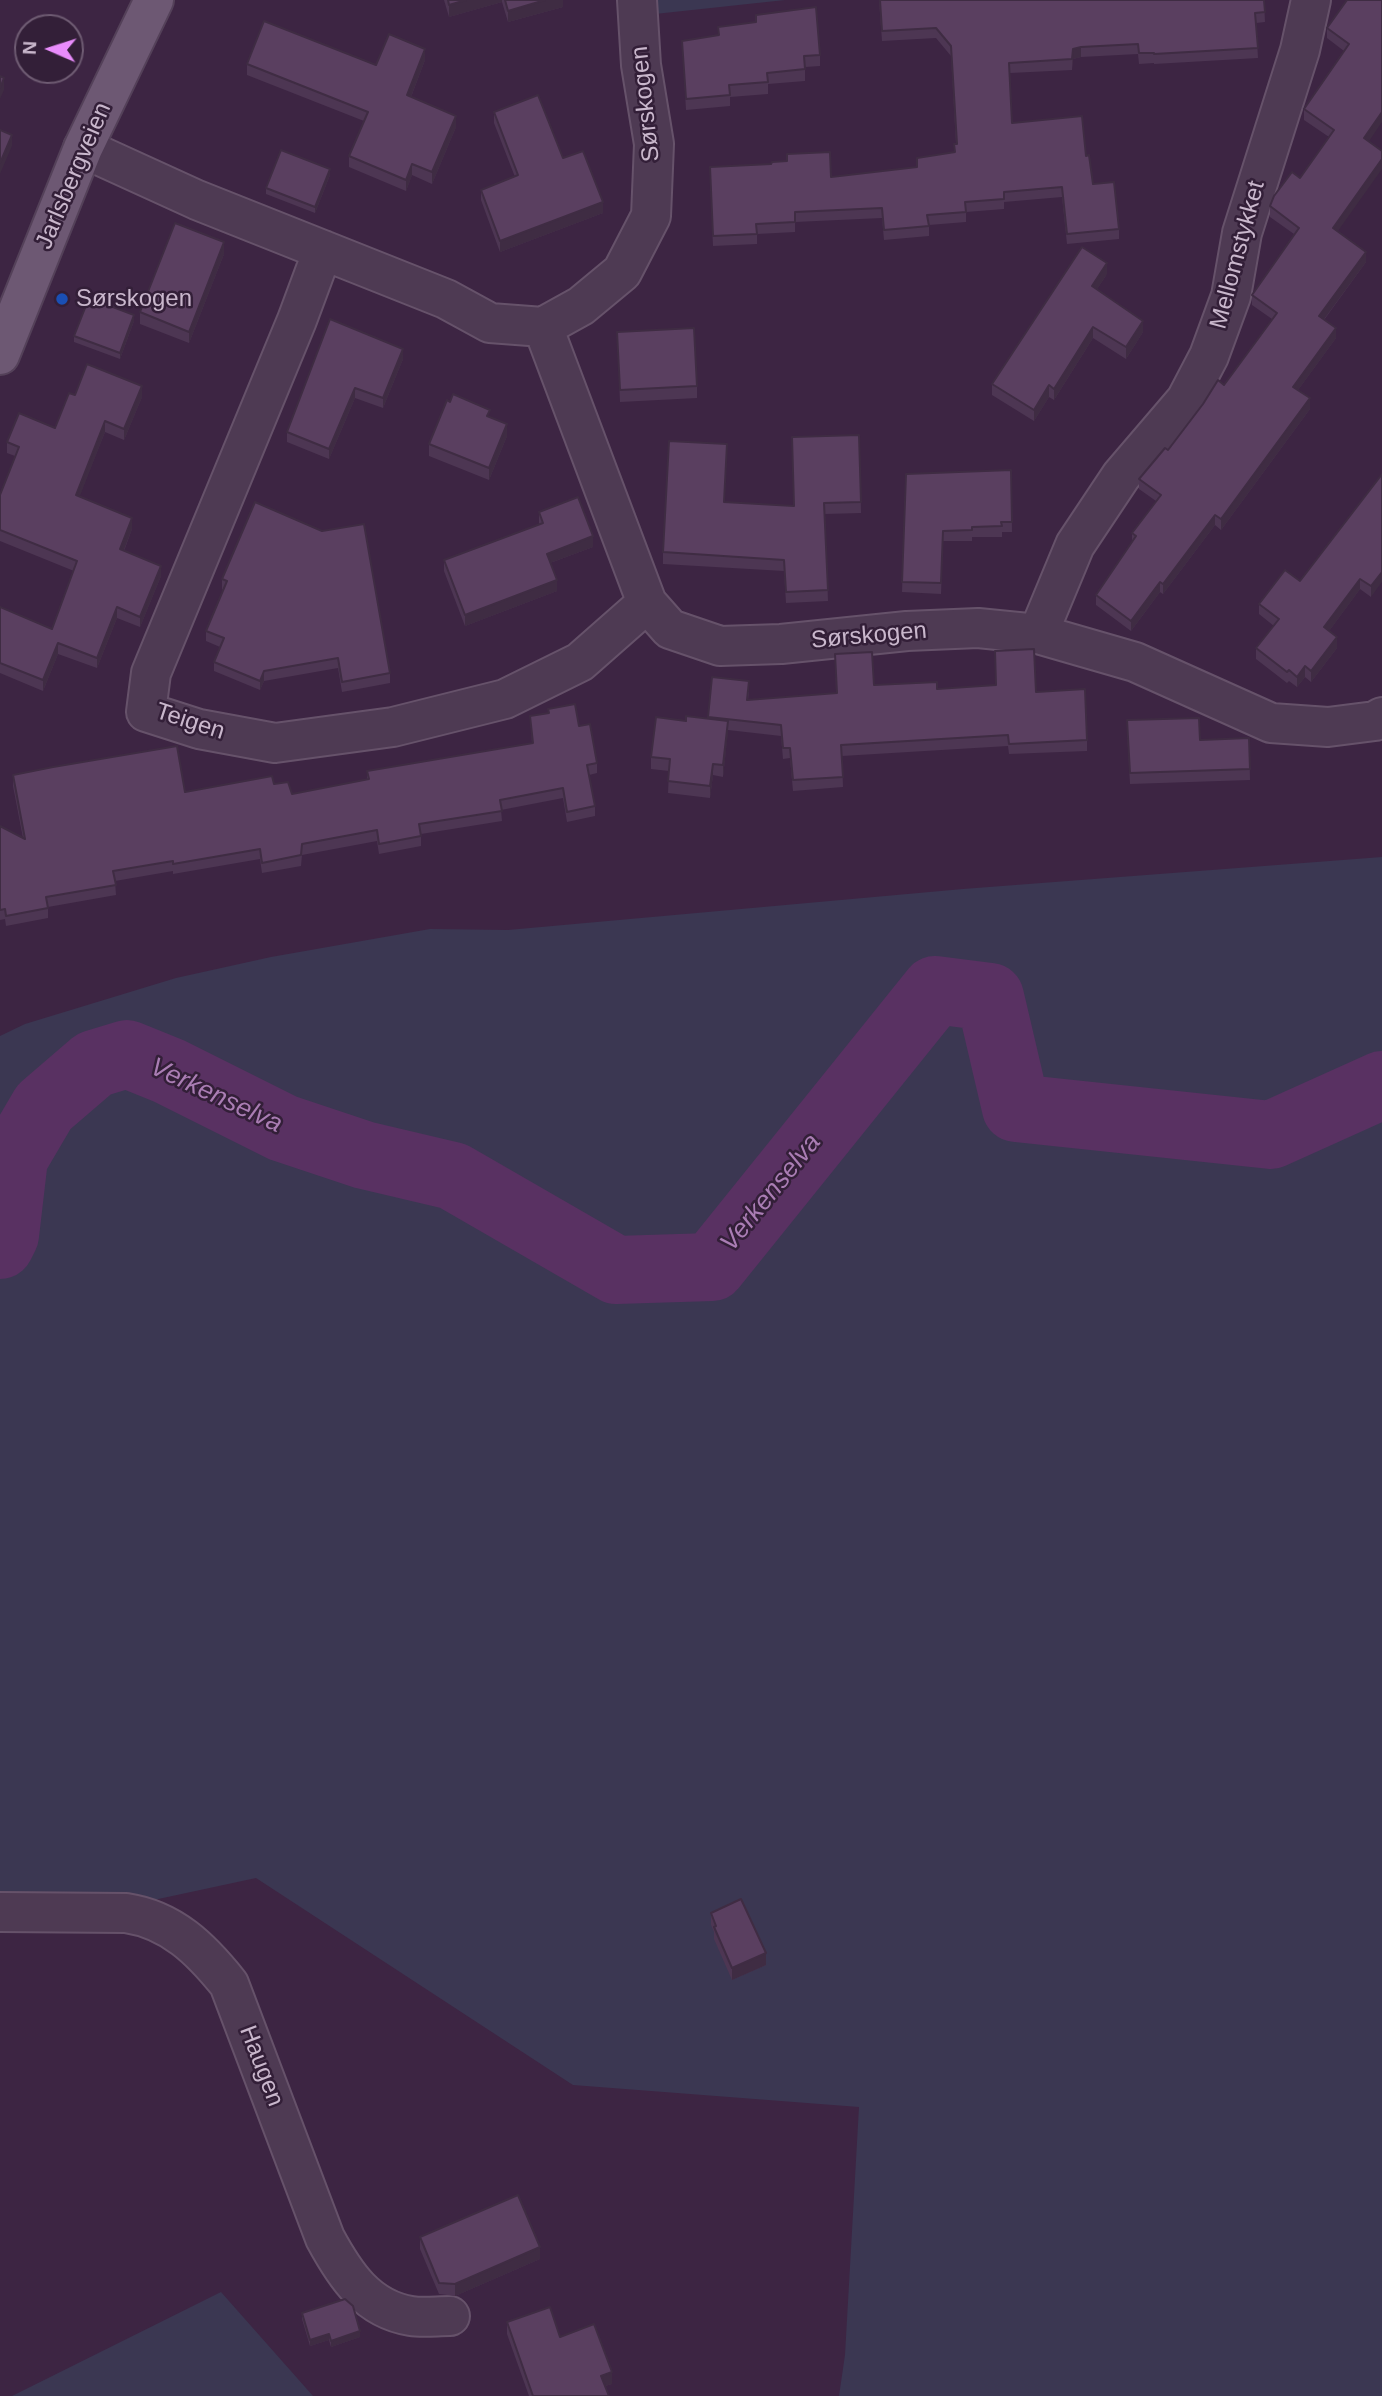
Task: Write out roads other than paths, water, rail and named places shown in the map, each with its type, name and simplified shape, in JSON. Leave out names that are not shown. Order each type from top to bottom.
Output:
[{"type":"main road","name":"Jarlsbergveien","points":[[0,355],[83,148],[154,0]]},
{"type":"street","name":"Sørskogen","points":[[637,0],[641,65],[653,144],[651,216],[622,272],[581,306],[543,327],[647,603],[670,629],[720,646],[782,644],[907,631],[978,628],[1038,634],[1135,662],[1271,723],[1328,727],[1375,721],[1382,717]]},
{"type":"street","name":"Mellomstykket","points":[[1038,634],[1075,545],[1121,476],[1186,400],[1209,356],[1231,296],[1242,233],[1300,50],[1311,0]]},
{"type":"street","points":[[83,148],[197,200],[446,299],[490,323],[543,327]]},
{"type":"street","name":"Teigen","points":[[323,250],[298,320],[151,673],[146,712],[199,730],[275,743],[393,727],[505,699],[580,662],[647,603]]},
{"type":"street","name":"Haugen","points":[[0,1912],[135,1915],[167,1926],[188,1939],[207,1956],[229,1984],[325,2238],[341,2268],[359,2290],[382,2308],[412,2316],[450,2316]]},
{"type":"waterway","name":"Verkenselva","points":[[0,1245],[5,1235],[14,1158],[44,1107],[94,1064],[127,1054],[169,1071],[283,1128],[364,1155],[453,1176],[616,1270],[712,1267],[935,990],[990,997],[1016,1108],[1271,1135],[1382,1085]]},
{"type":"place","name":"Sørskogen","points":[[62,299]]}]
